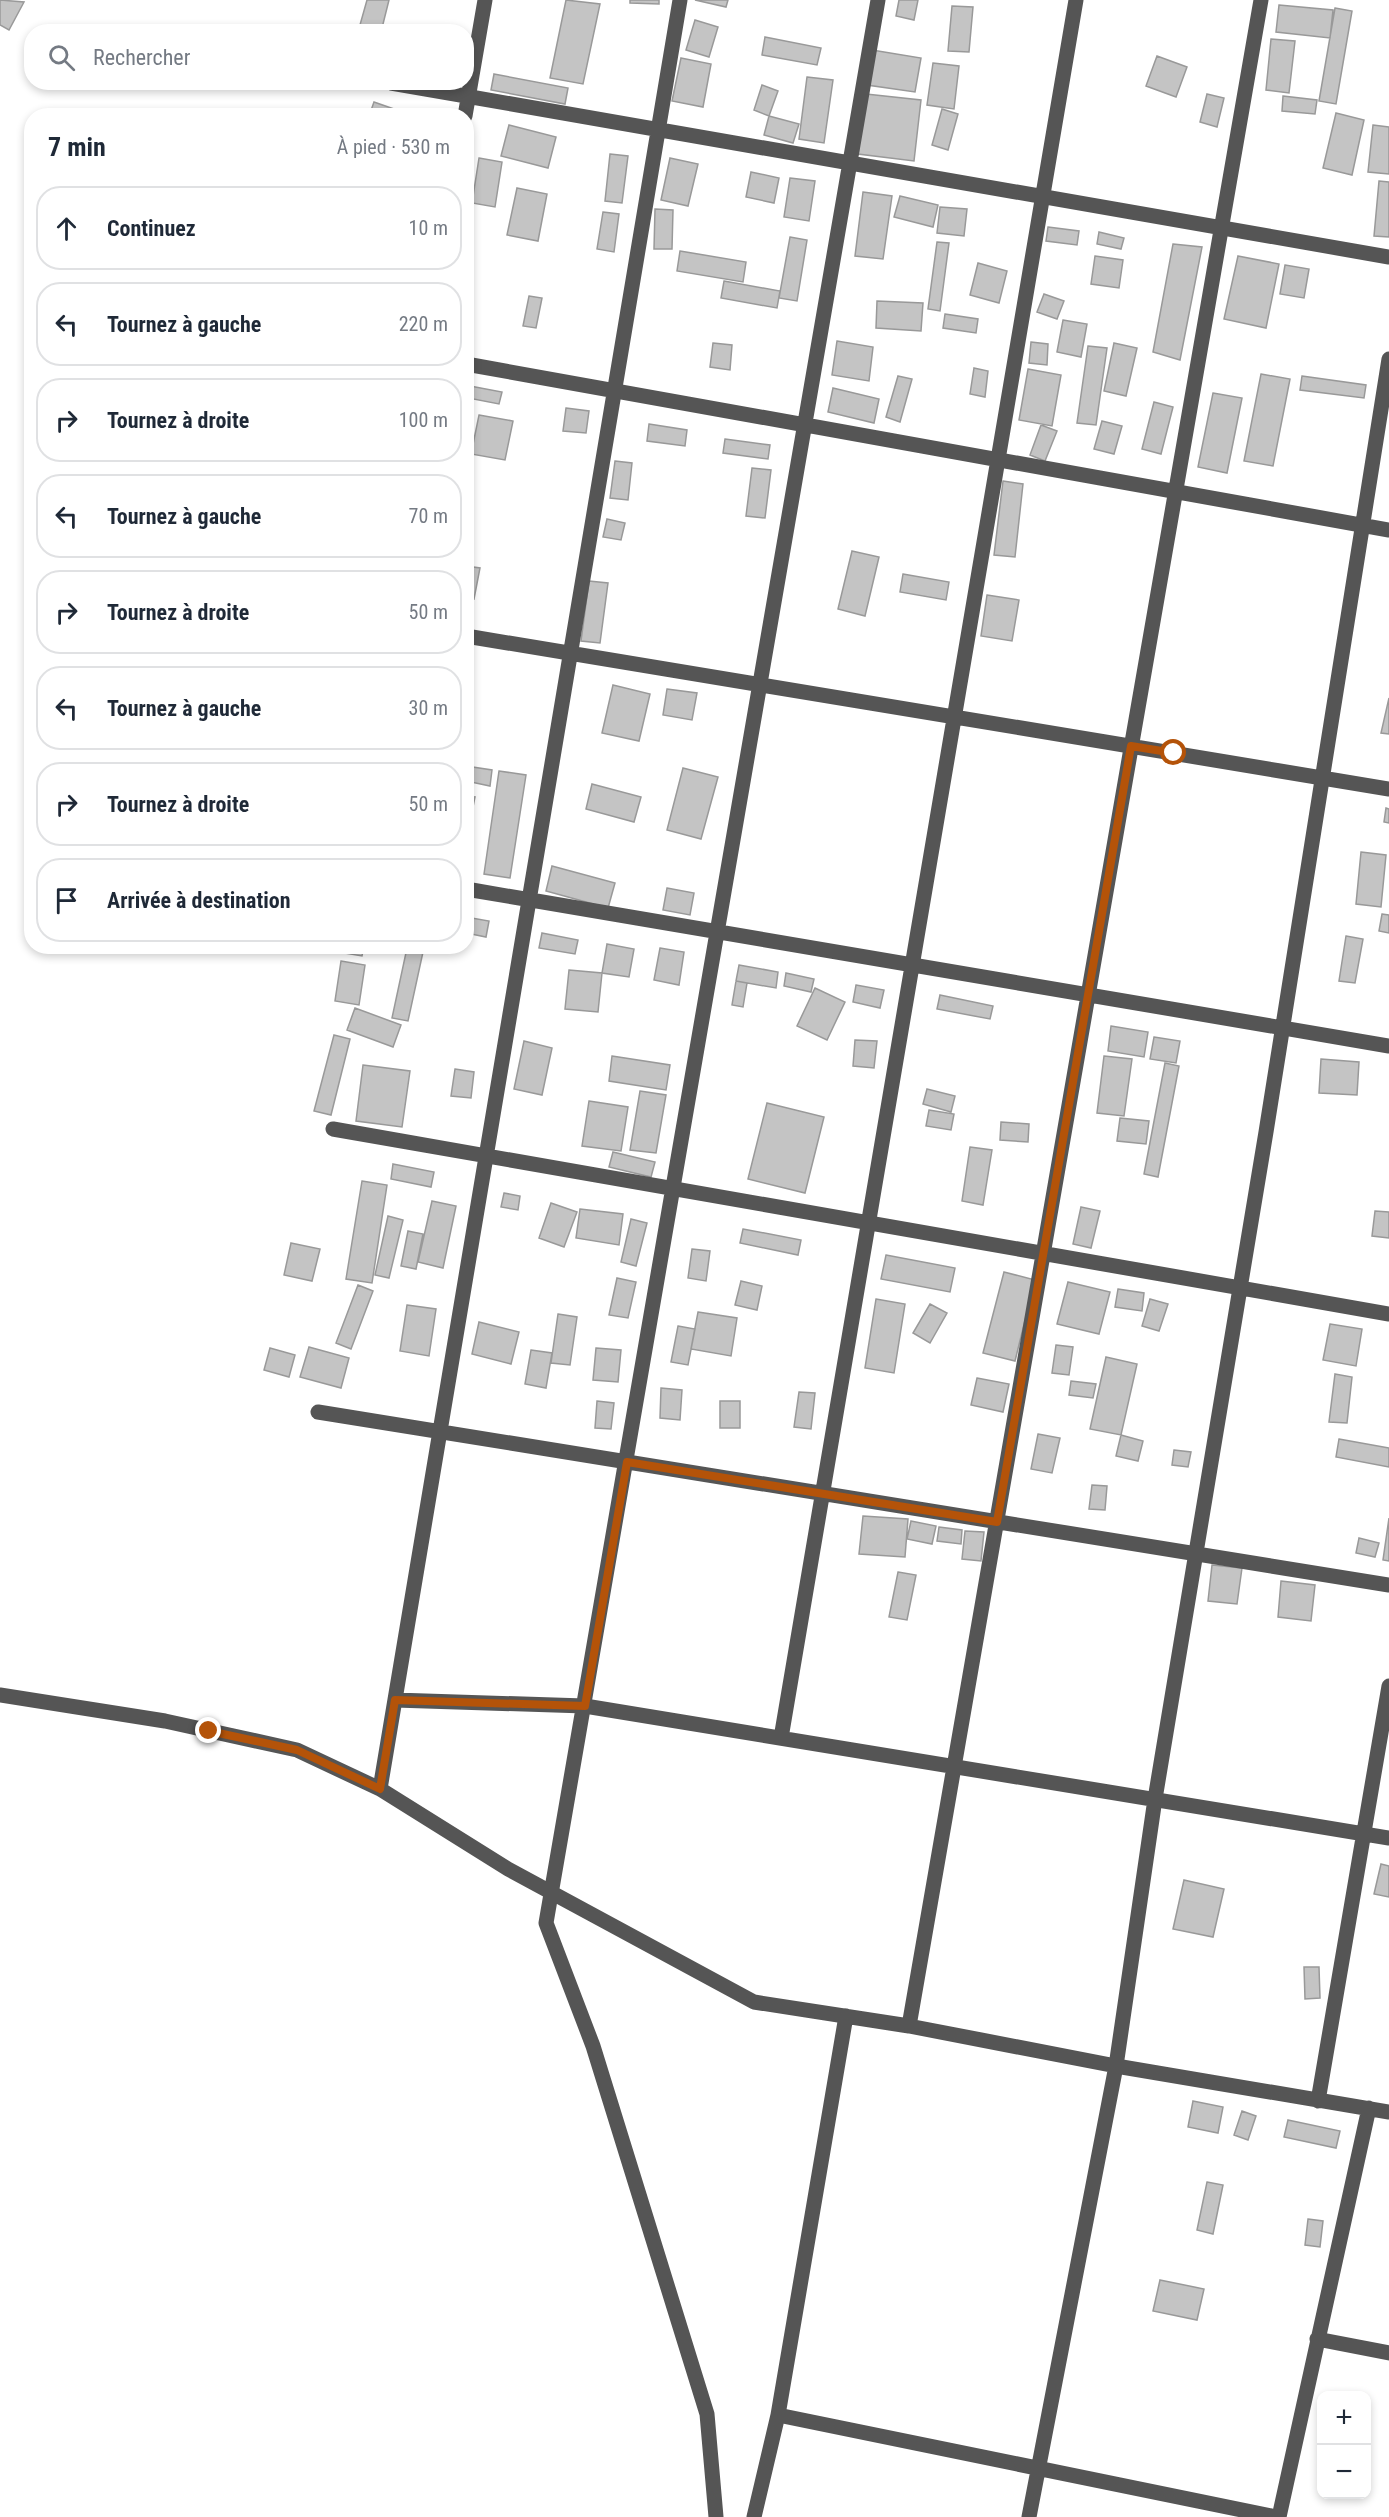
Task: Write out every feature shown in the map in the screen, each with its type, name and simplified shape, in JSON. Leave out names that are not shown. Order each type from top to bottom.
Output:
[{"type":"street","points":[[474,63],[485,0]]},
{"type":"street","points":[[380,1789],[680,0]]},
{"type":"street","points":[[716,2517],[707,2414],[593,2046],[546,1923],[878,0]]},
{"type":"street","points":[[781,1738],[1076,0]]},
{"type":"street","points":[[909,2026],[1261,0]]},
{"type":"street","points":[[427,90],[1389,257]]},
{"type":"street","points":[[466,108],[469,90]]},
{"type":"street","points":[[1029,2517],[1116,2066],[1155,1799],[1240,1288],[1389,359]]},
{"type":"street","points":[[474,365],[1389,530]]},
{"type":"street","points":[[474,637],[1389,789]]},
{"type":"street","points":[[474,890],[1389,1046]]},
{"type":"street","points":[[333,1129],[1389,1314]]},
{"type":"street","points":[[318,1412],[1389,1586]]},
{"type":"street","points":[[1318,2101],[1389,1686]]},
{"type":"street","points":[[0,1695],[165,1721],[297,1750],[380,1789],[508,1869],[754,2002],[909,2026],[1116,2066],[1389,2112]]},
{"type":"street","points":[[395,1700],[585,1706],[1389,1838]]},
{"type":"street","points":[[754,2517],[778,2415],[846,2016]]},
{"type":"street","points":[[778,2415],[1038,2470],[1277,2517],[1369,2108]]},
{"type":"street","points":[[1317,2339],[1389,2353]]},
{"type":"building","points":[[0,0],[24,2],[9,30],[0,25]]},
{"type":"building","points":[[367,0],[389,0],[383,24],[360,24]]},
{"type":"building","points":[[566,0],[600,4],[583,84],[550,78]]},
{"type":"building","points":[[630,0],[659,0],[659,4],[630,3]]},
{"type":"building","points":[[695,0],[728,0],[726,7]]},
{"type":"building","points":[[899,0],[918,0],[914,20],[896,16]]},
{"type":"building","points":[[1279,5],[1333,10],[1330,38],[1276,32]]},
{"type":"building","points":[[952,6],[973,7],[969,52],[948,51]]},
{"type":"building","points":[[1335,8],[1352,11],[1336,104],[1319,101]]},
{"type":"building","points":[[695,20],[718,27],[709,57],[686,50]]},
{"type":"building","points":[[765,37],[821,48],[817,65],[762,55]]},
{"type":"building","points":[[1271,39],[1295,41],[1289,93],[1266,90]]},
{"type":"building","points":[[872,50],[921,58],[915,92],[867,85]]},
{"type":"building","points":[[1157,56],[1187,67],[1176,97],[1146,86]]},
{"type":"building","points":[[681,58],[711,64],[703,107],[672,101]]},
{"type":"building","points":[[933,63],[959,66],[954,109],[927,105]]},
{"type":"building","points":[[494,74],[568,88],[565,104],[491,90]]},
{"type":"building","points":[[807,77],[833,80],[824,143],[799,139]]},
{"type":"building","points":[[762,85],[778,91],[769,116],[754,110]]},
{"type":"building","points":[[866,94],[921,100],[914,161],[858,154]]},
{"type":"building","points":[[1207,94],[1224,98],[1217,127],[1200,122]]},
{"type":"building","points":[[1283,96],[1317,100],[1315,114],[1282,111]]},
{"type":"building","points":[[374,102],[391,108],[372,108]]},
{"type":"building","points":[[942,109],[958,114],[948,150],[932,145]]},
{"type":"building","points":[[1336,113],[1364,120],[1352,175],[1323,168]]},
{"type":"building","points":[[769,116],[799,124],[793,143],[764,135]]},
{"type":"building","points":[[509,125],[556,137],[548,168],[501,156]]},
{"type":"building","points":[[1373,125],[1389,127],[1389,174],[1368,172]]},
{"type":"building","points":[[610,154],[628,156],[622,203],[605,201]]},
{"type":"building","points":[[479,158],[502,162],[495,207],[474,203]]},
{"type":"building","points":[[670,158],[698,164],[688,206],[661,200]]},
{"type":"building","points":[[751,172],[779,178],[774,203],[746,197]]},
{"type":"building","points":[[790,178],[815,181],[809,221],[784,217]]},
{"type":"building","points":[[1379,181],[1389,182],[1389,237],[1374,236]]},
{"type":"building","points":[[517,188],[547,194],[538,241],[507,235]]},
{"type":"building","points":[[863,192],[892,196],[883,259],[855,256]]},
{"type":"building","points":[[900,196],[938,205],[933,227],[894,217]]},
{"type":"building","points":[[940,207],[967,209],[964,236],[937,233]]},
{"type":"building","points":[[655,209],[673,210],[672,249],[654,249]]},
{"type":"building","points":[[603,212],[619,214],[614,252],[597,249]]},
{"type":"building","points":[[1048,227],[1079,231],[1077,245],[1046,241]]},
{"type":"building","points":[[1099,232],[1124,238],[1121,249],[1097,244]]},
{"type":"building","points":[[790,237],[807,240],[797,301],[779,298]]},
{"type":"building","points":[[937,242],[949,243],[940,311],[928,309]]},
{"type":"building","points":[[1173,244],[1202,247],[1180,360],[1153,352]]},
{"type":"building","points":[[680,251],[746,262],[743,282],[677,271]]},
{"type":"building","points":[[1095,256],[1123,260],[1119,288],[1091,284]]},
{"type":"building","points":[[1238,256],[1279,264],[1266,328],[1224,319]]},
{"type":"building","points":[[978,263],[1007,271],[999,303],[970,295]]},
{"type":"building","points":[[1285,265],[1309,269],[1304,298],[1280,294]]},
{"type":"building","points":[[724,281],[780,291],[777,308],[721,298]]},
{"type":"building","points":[[1044,294],[1064,301],[1057,319],[1037,312]]},
{"type":"building","points":[[529,296],[542,298],[536,328],[523,326]]},
{"type":"building","points":[[877,301],[923,303],[921,331],[876,328]]},
{"type":"building","points":[[945,314],[978,319],[976,333],[943,328]]},
{"type":"building","points":[[1063,320],[1087,324],[1081,357],[1057,352]]},
{"type":"building","points":[[837,341],[873,347],[869,381],[832,375]]},
{"type":"building","points":[[1031,342],[1048,344],[1047,365],[1029,363]]},
{"type":"building","points":[[713,343],[732,345],[730,370],[710,367]]},
{"type":"building","points":[[1114,343],[1137,348],[1126,396],[1104,391]]},
{"type":"building","points":[[1088,346],[1107,348],[1096,425],[1077,423]]},
{"type":"building","points":[[974,368],[988,371],[985,397],[970,394]]},
{"type":"building","points":[[1028,369],[1061,375],[1052,426],[1019,420]]},
{"type":"building","points":[[1261,374],[1290,379],[1273,466],[1244,461]]},
{"type":"building","points":[[898,376],[912,379],[900,422],[886,417]]},
{"type":"building","points":[[1302,376],[1366,385],[1364,398],[1300,390]]},
{"type":"building","points":[[474,387],[502,392],[499,404],[474,399]]},
{"type":"building","points":[[833,388],[879,399],[874,423],[828,412]]},
{"type":"building","points":[[1213,393],[1242,398],[1227,473],[1198,467]]},
{"type":"building","points":[[1154,402],[1173,407],[1161,454],[1142,449]]},
{"type":"building","points":[[566,408],[589,411],[586,433],[563,431]]},
{"type":"building","points":[[479,415],[513,421],[505,460],[474,455],[474,439]]},
{"type":"building","points":[[1102,421],[1122,426],[1114,454],[1094,449]]},
{"type":"building","points":[[649,424],[687,430],[685,446],[647,441]]},
{"type":"building","points":[[1041,425],[1057,431],[1045,461],[1030,455]]},
{"type":"building","points":[[725,439],[770,445],[768,459],[723,453]]},
{"type":"building","points":[[615,461],[632,463],[628,500],[610,498]]},
{"type":"building","points":[[752,468],[771,470],[765,518],[746,516]]},
{"type":"building","points":[[1003,481],[1023,484],[1015,557],[994,555]]},
{"type":"building","points":[[607,519],[625,523],[621,540],[603,537]]},
{"type":"building","points":[[852,551],[879,557],[865,616],[838,609]]},
{"type":"building","points":[[474,567],[480,568],[474,599]]},
{"type":"building","points":[[903,574],[949,582],[946,600],[900,592]]},
{"type":"building","points":[[589,581],[608,583],[600,643],[581,641]]},
{"type":"building","points":[[987,595],[1019,600],[1012,641],[981,636]]},
{"type":"building","points":[[613,685],[650,694],[639,741],[602,733]]},
{"type":"building","points":[[667,689],[697,693],[692,720],[663,715]]},
{"type":"building","points":[[1389,698],[1389,734],[1381,733]]},
{"type":"building","points":[[474,767],[492,770],[490,786],[474,783]]},
{"type":"building","points":[[683,768],[718,777],[701,839],[667,830]]},
{"type":"building","points":[[499,771],[526,775],[510,878],[484,874]]},
{"type":"building","points":[[592,784],[641,797],[634,822],[586,809]]},
{"type":"building","points":[[1386,808],[1389,809],[1389,823],[1384,822]]},
{"type":"building","points":[[1361,852],[1386,855],[1381,907],[1356,904]]},
{"type":"building","points":[[552,866],[615,883],[608,908],[546,891]]},
{"type":"building","points":[[667,888],[694,893],[690,915],[663,910]]},
{"type":"building","points":[[1382,914],[1389,915],[1389,933],[1379,931]]},
{"type":"building","points":[[474,918],[489,921],[486,937],[474,935]]},
{"type":"building","points":[[542,933],[578,940],[575,954],[539,948]]},
{"type":"building","points":[[1346,936],[1363,939],[1355,983],[1339,981]]},
{"type":"building","points":[[607,944],[634,949],[629,977],[602,973]]},
{"type":"building","points":[[660,948],[684,952],[679,985],[654,980]]},
{"type":"building","points":[[406,954],[423,954],[408,1021],[392,1018]]},
{"type":"building","points":[[341,961],[365,965],[359,1005],[335,1001]]},
{"type":"building","points":[[739,965],[778,972],[776,988],[736,981]]},
{"type":"building","points":[[569,970],[602,973],[598,1012],[565,1009]]},
{"type":"building","points":[[786,973],[814,979],[811,992],[784,986]]},
{"type":"building","points":[[736,981],[747,983],[743,1007],[732,1005]]},
{"type":"building","points":[[856,985],[884,990],[880,1008],[853,1002]]},
{"type":"building","points":[[815,988],[845,1002],[827,1040],[797,1026]]},
{"type":"building","points":[[940,995],[993,1006],[990,1019],[937,1009]]},
{"type":"building","points":[[355,1008],[401,1025],[393,1047],[347,1030]]},
{"type":"building","points":[[1111,1026],[1148,1032],[1144,1057],[1108,1051]]},
{"type":"building","points":[[334,1035],[350,1039],[331,1115],[314,1111]]},
{"type":"building","points":[[1154,1037],[1180,1041],[1176,1063],[1150,1059]]},
{"type":"building","points":[[855,1040],[877,1041],[874,1068],[853,1066]]},
{"type":"building","points":[[524,1041],[552,1048],[542,1095],[514,1089]]},
{"type":"building","points":[[612,1056],[670,1065],[666,1090],[609,1081]]},
{"type":"building","points":[[1104,1056],[1132,1059],[1124,1116],[1097,1113]]},
{"type":"building","points":[[1321,1059],[1359,1062],[1357,1095],[1319,1093]]},
{"type":"building","points":[[1165,1063],[1179,1066],[1158,1177],[1144,1174]]},
{"type":"building","points":[[363,1065],[410,1071],[402,1127],[356,1121]]},
{"type":"building","points":[[455,1069],[474,1072],[471,1098],[451,1096]]},
{"type":"building","points":[[927,1089],[955,1096],[951,1112],[923,1104]]},
{"type":"building","points":[[640,1091],[666,1095],[656,1153],[630,1150]]},
{"type":"building","points":[[589,1101],[628,1107],[621,1151],[582,1146]]},
{"type":"building","points":[[767,1103],[824,1117],[805,1193],[748,1179]]},
{"type":"building","points":[[929,1110],[954,1114],[951,1130],[926,1126]]},
{"type":"building","points":[[1120,1118],[1149,1121],[1146,1144],[1117,1141]]},
{"type":"building","points":[[1001,1122],[1029,1124],[1028,1142],[1000,1140]]},
{"type":"building","points":[[970,1147],[992,1150],[983,1205],[962,1201]]},
{"type":"building","points":[[613,1152],[655,1162],[651,1177],[609,1167]]},
{"type":"building","points":[[393,1164],[434,1172],[431,1187],[391,1179]]},
{"type":"building","points":[[362,1181],[387,1185],[372,1283],[346,1279]]},
{"type":"building","points":[[504,1193],[520,1196],[518,1210],[501,1207]]},
{"type":"building","points":[[432,1201],[456,1206],[443,1268],[418,1262]]},
{"type":"building","points":[[551,1203],[577,1212],[564,1247],[539,1238]]},
{"type":"building","points":[[1081,1207],[1100,1211],[1091,1248],[1073,1244]]},
{"type":"building","points":[[580,1209],[623,1214],[619,1245],[576,1238]]},
{"type":"building","points":[[1375,1211],[1389,1212],[1389,1238],[1372,1236]]},
{"type":"building","points":[[388,1216],[403,1220],[389,1278],[375,1275]]},
{"type":"building","points":[[631,1219],[647,1223],[636,1266],[621,1262]]},
{"type":"building","points":[[743,1229],[801,1240],[798,1255],[740,1243]]},
{"type":"building","points":[[408,1231],[423,1234],[416,1269],[401,1266]]},
{"type":"building","points":[[291,1243],[320,1249],[312,1281],[284,1275]]},
{"type":"building","points":[[692,1249],[710,1251],[706,1281],[688,1278]]},
{"type":"building","points":[[886,1255],[955,1268],[950,1292],[881,1279]]},
{"type":"building","points":[[1004,1272],[1035,1280],[1015,1361],[983,1353]]},
{"type":"building","points":[[617,1278],[636,1282],[628,1318],[609,1315]]},
{"type":"building","points":[[741,1281],[762,1286],[757,1310],[735,1305]]},
{"type":"building","points":[[1068,1282],[1110,1292],[1099,1334],[1057,1324]]},
{"type":"building","points":[[358,1285],[373,1291],[351,1349],[336,1343]]},
{"type":"building","points":[[1118,1289],[1144,1293],[1142,1311],[1115,1307]]},
{"type":"building","points":[[876,1299],[905,1304],[894,1373],[865,1368]]},
{"type":"building","points":[[1150,1299],[1168,1304],[1159,1331],[1142,1326]]},
{"type":"building","points":[[930,1304],[947,1313],[930,1343],[913,1333]]},
{"type":"building","points":[[407,1305],[436,1309],[429,1356],[400,1351]]},
{"type":"building","points":[[698,1312],[737,1318],[731,1356],[691,1349]]},
{"type":"building","points":[[558,1314],[577,1317],[570,1365],[551,1363]]},
{"type":"building","points":[[479,1322],[519,1332],[511,1364],[472,1354]]},
{"type":"building","points":[[1330,1324],[1362,1329],[1356,1366],[1323,1360]]},
{"type":"building","points":[[678,1326],[695,1329],[688,1365],[671,1362]]},
{"type":"building","points":[[1056,1345],[1073,1347],[1069,1375],[1052,1373]]},
{"type":"building","points":[[309,1347],[349,1358],[341,1388],[300,1377]]},
{"type":"building","points":[[270,1348],[295,1355],[289,1377],[264,1370]]},
{"type":"building","points":[[596,1348],[621,1350],[618,1382],[593,1380]]},
{"type":"building","points":[[531,1350],[552,1353],[546,1388],[525,1384]]},
{"type":"building","points":[[1106,1357],[1137,1364],[1121,1435],[1090,1429]]},
{"type":"building","points":[[1335,1374],[1352,1377],[1347,1423],[1329,1422]]},
{"type":"building","points":[[977,1378],[1009,1384],[1003,1412],[971,1405]]},
{"type":"building","points":[[1071,1381],[1096,1384],[1093,1398],[1069,1395]]},
{"type":"building","points":[[661,1388],[682,1390],[680,1420],[660,1418]]},
{"type":"building","points":[[799,1392],[815,1393],[811,1429],[794,1427]]},
{"type":"building","points":[[597,1401],[614,1403],[611,1429],[595,1428]]},
{"type":"building","points":[[720,1401],[740,1401],[740,1428],[720,1428]]},
{"type":"building","points":[[1038,1434],[1060,1438],[1052,1473],[1031,1469]]},
{"type":"building","points":[[1121,1435],[1143,1441],[1138,1461],[1116,1456]]},
{"type":"building","points":[[1339,1439],[1389,1448],[1389,1467],[1336,1457]]},
{"type":"building","points":[[1174,1450],[1191,1452],[1188,1467],[1172,1465]]},
{"type":"building","points":[[1092,1485],[1107,1486],[1105,1510],[1089,1509]]},
{"type":"building","points":[[863,1516],[908,1519],[905,1557],[859,1554]]},
{"type":"building","points":[[1389,1518],[1389,1561],[1383,1560]]},
{"type":"building","points":[[911,1521],[936,1526],[932,1544],[907,1539]]},
{"type":"building","points":[[939,1527],[962,1530],[961,1544],[937,1541]]},
{"type":"building","points":[[965,1531],[984,1532],[981,1561],[962,1559]]},
{"type":"building","points":[[1359,1538],[1379,1543],[1375,1557],[1356,1553]]},
{"type":"building","points":[[1212,1565],[1242,1568],[1237,1604],[1208,1601]]},
{"type":"building","points":[[898,1572],[916,1575],[907,1620],[889,1617]]},
{"type":"building","points":[[1281,1581],[1315,1585],[1311,1621],[1278,1617]]},
{"type":"building","points":[[1381,1864],[1389,1866],[1389,1897],[1374,1894]]},
{"type":"building","points":[[1184,1880],[1224,1889],[1213,1937],[1173,1929]]},
{"type":"building","points":[[1304,1967],[1319,1967],[1320,1998],[1305,1999]]},
{"type":"building","points":[[1193,2101],[1223,2107],[1218,2133],[1188,2127]]},
{"type":"building","points":[[1242,2111],[1256,2116],[1248,2140],[1234,2135]]},
{"type":"building","points":[[1288,2120],[1340,2131],[1336,2148],[1284,2137]]},
{"type":"building","points":[[1207,2182],[1223,2185],[1213,2234],[1197,2230]]},
{"type":"building","points":[[1308,2219],[1323,2221],[1320,2247],[1305,2245]]},
{"type":"building","points":[[1160,2280],[1204,2289],[1197,2320],[1153,2311]]},
{"type":"route","points":[[209,1731],[297,1750],[380,1789],[395,1700],[585,1706],[627,1462],[997,1522],[1131,746],[1174,753]]}]
